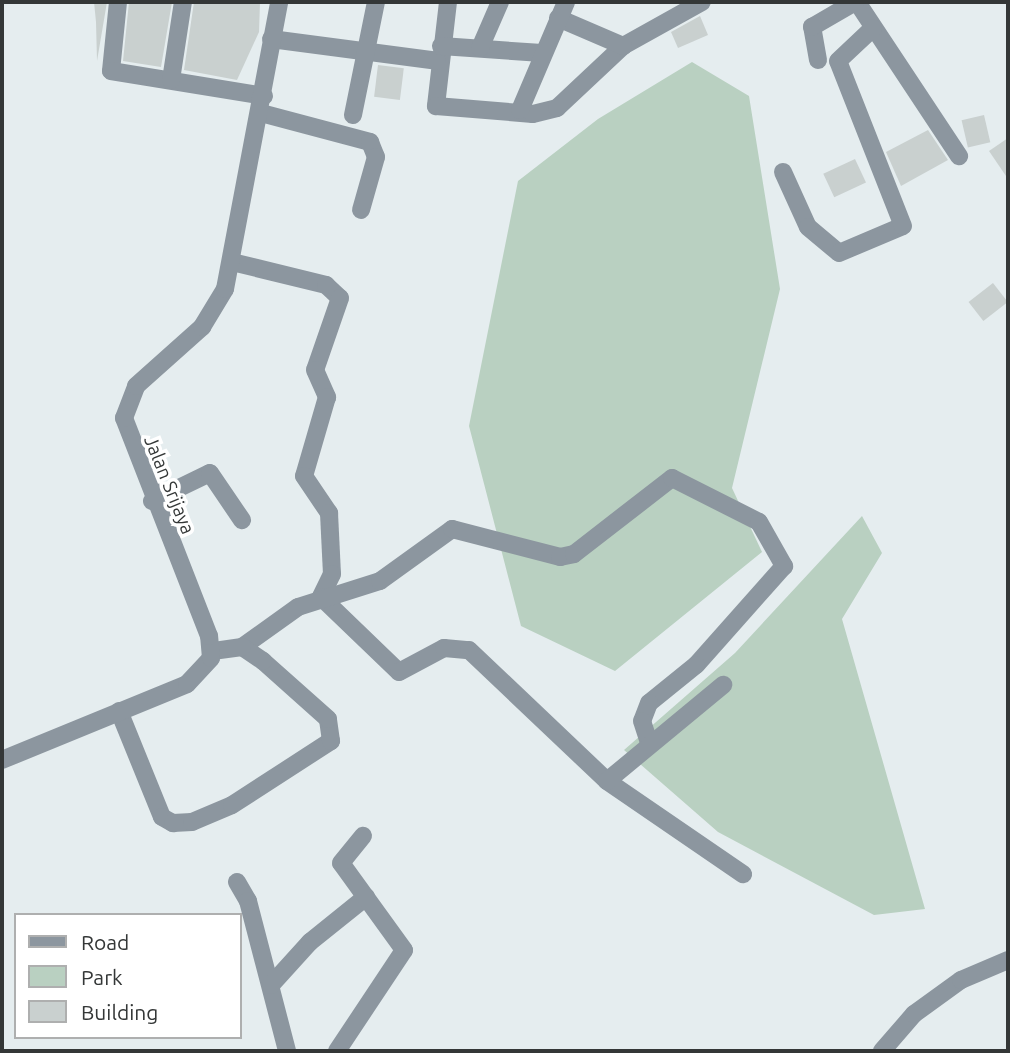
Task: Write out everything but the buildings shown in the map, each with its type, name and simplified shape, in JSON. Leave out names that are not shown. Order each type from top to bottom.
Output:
[{"type":"street","points":[[118,2],[109,69],[171,80],[263,105],[370,142],[376,157],[361,210]]},
{"type":"street","points":[[171,80],[183,2]]},
{"type":"street","name":"Jalan Srijaya","points":[[212,651],[126,432],[126,406],[136,386],[216,309],[232,262],[263,105],[271,39],[279,2]]},
{"type":"street","points":[[353,115],[368,52],[376,2]]},
{"type":"street","points":[[449,2],[439,53],[436,106],[520,110],[557,108],[623,46],[688,4]]},
{"type":"street","points":[[480,48],[500,2]]},
{"type":"street","points":[[520,110],[566,2]]},
{"type":"street","points":[[818,60],[812,27],[856,2],[959,156]]},
{"type":"street","points":[[558,18],[623,46]]},
{"type":"street","points":[[783,172],[808,227],[839,253],[903,226],[838,61],[873,28]]},
{"type":"street","points":[[271,39],[368,52],[439,53],[480,48],[542,54]]},
{"type":"street","points":[[232,262],[326,285],[340,298],[315,370],[327,397],[304,476],[329,513],[332,574],[321,597]]},
{"type":"street","points":[[152,501],[210,473],[242,520]]},
{"type":"street","points":[[2,760],[187,684],[205,670],[212,651],[242,648],[321,597],[362,590],[452,529],[560,557],[574,554],[660,481],[679,480],[759,522],[784,566],[696,665],[649,703],[642,721],[649,743]]},
{"type":"street","points":[[321,597],[399,672],[444,648],[469,650],[607,781],[743,874]]},
{"type":"street","points":[[119,711],[164,820],[192,822],[214,809],[232,805],[317,752],[334,732],[310,699],[242,648]]},
{"type":"street","points":[[607,781],[649,743],[723,685]]},
{"type":"street","points":[[337,1051],[404,950],[340,861],[363,836]]},
{"type":"street","points":[[237,882],[271,985],[286,1051]]},
{"type":"street","points":[[271,985],[310,942],[366,897]]},
{"type":"street","points":[[882,1051],[914,1014],[961,981],[1008,960]]},
{"type":"green space","points":[[692,62],[749,96],[780,289],[732,488],[762,552],[615,671],[521,626],[469,426],[518,181],[598,119]]},
{"type":"green space","points":[[862,516],[882,553],[842,619],[925,909],[874,915],[718,832],[624,750],[735,653]]}]
